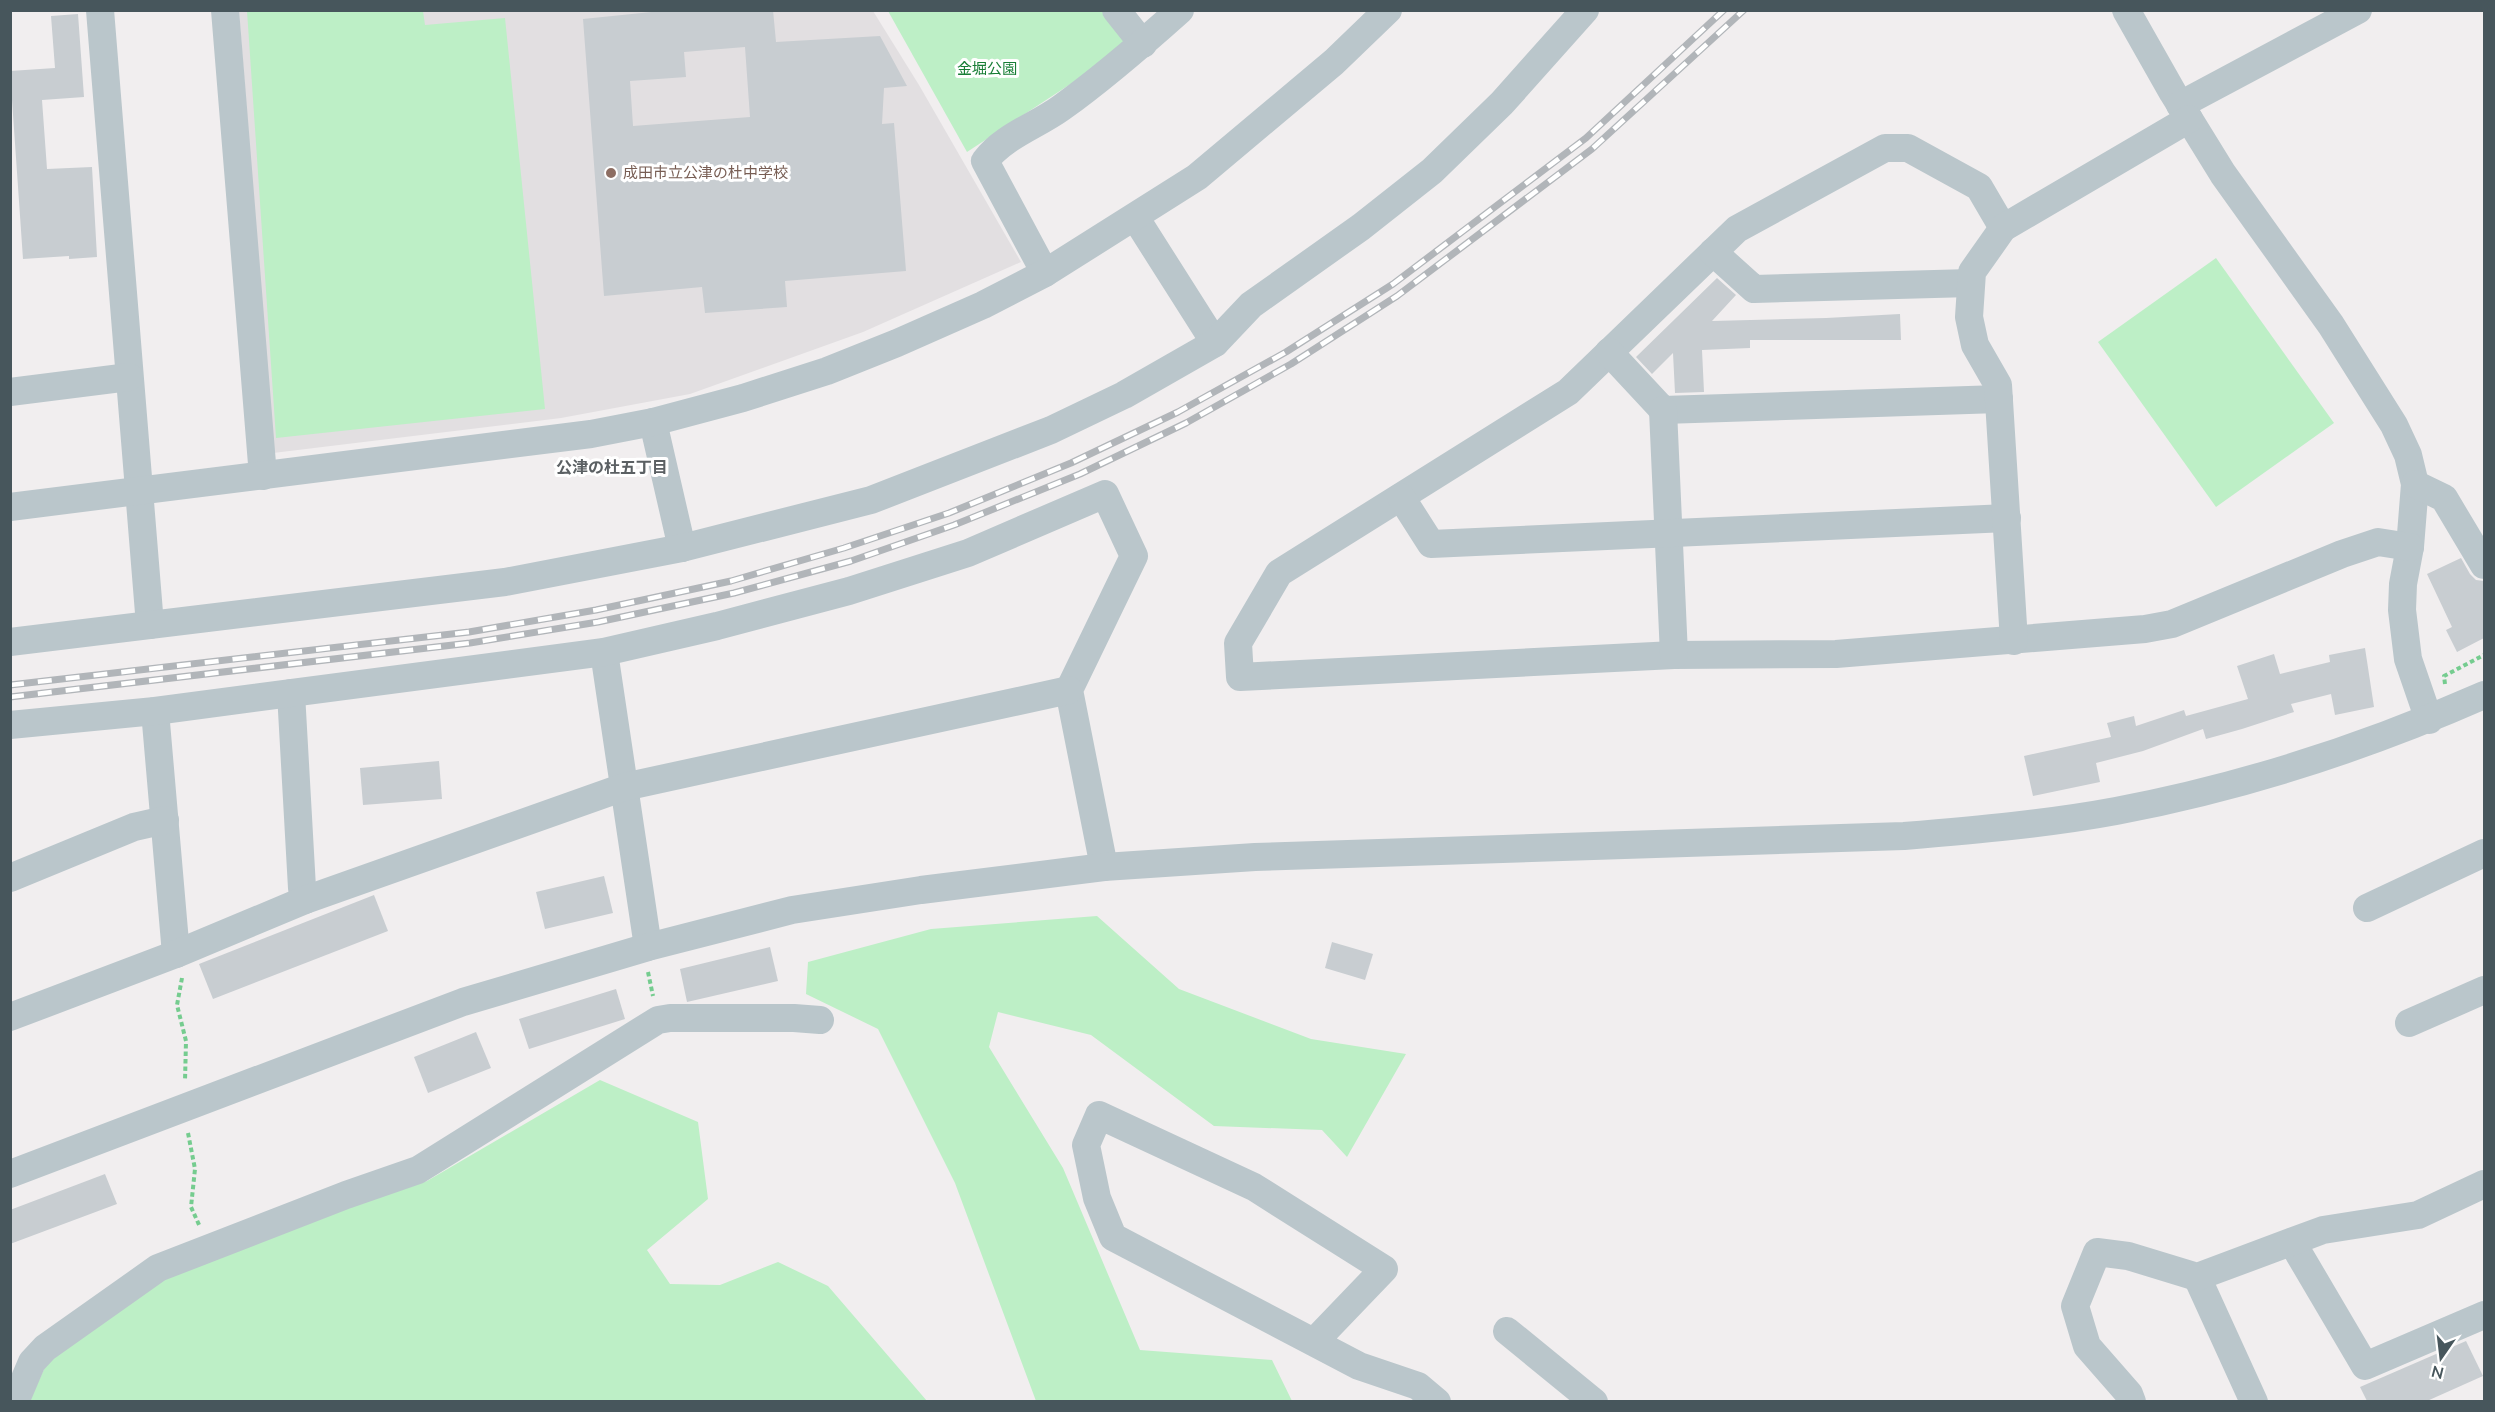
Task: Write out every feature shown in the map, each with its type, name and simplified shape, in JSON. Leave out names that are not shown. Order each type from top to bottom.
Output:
[{"type":"street","points":[[100,10],[150,625]]},
{"type":"street","points":[[225,10],[263,476]]},
{"type":"street","points":[[1116,10],[1143,44]]},
{"type":"street","points":[[1045,273],[985,160],[994,149],[1060,108],[1143,44],[1180,10]]},
{"type":"street","points":[[10,507],[591,434],[653,422],[743,398],[827,370],[897,343],[982,305],[1045,273],[1135,217],[1197,177],[1334,62],[1388,10]]},
{"type":"street","points":[[10,642],[505,582],[682,548],[871,500],[1051,430],[1124,394],[1215,343],[1251,304],[1362,227],[1432,171],[1502,103],[1585,10]]},
{"type":"street","points":[[2126,10],[2223,174],[2331,325],[2394,425],[2408,455],[2415,484],[2402,610],[2408,658],[2429,720]]},
{"type":"street","points":[[2014,640],[1998,385],[1975,345],[1969,317],[1972,272],[2003,228],[2185,112],[2358,10]]},
{"type":"street","points":[[2003,228],[1979,187],[1908,148],[1885,148],[1737,229],[1568,392],[1279,573],[1238,643],[1240,677],[1674,655],[1836,654],[2145,629],[2172,624],[2378,542],[2410,547]]},
{"type":"street","points":[[1135,217],[1215,343]]},
{"type":"street","points":[[1713,252],[1754,289],[1971,282]]},
{"type":"street","points":[[1609,352],[1663,410],[1674,655]]},
{"type":"street","points":[[10,392],[129,377]]},
{"type":"street","points":[[1663,410],[1999,399]]},
{"type":"street","points":[[653,422],[682,548]]},
{"type":"street","points":[[2415,484],[2444,498],[2484,565]]},
{"type":"street","points":[[10,725],[155,711],[604,652],[717,626],[860,588],[968,553],[1105,494],[1134,556],[1070,690],[1104,867]]},
{"type":"street","points":[[1401,497],[1431,544],[2007,518]]},
{"type":"street","points":[[604,652],[648,947]]},
{"type":"street","points":[[10,1017],[176,954],[305,900],[624,787],[1070,690]]},
{"type":"street","points":[[291,693],[302,888],[305,900]]},
{"type":"street","points":[[10,1174],[463,1002],[648,947],[792,910],[921,890],[1104,867],[1255,857],[1904,836],[2004,827],[2115,811],[2218,788],[2325,758],[2429,720],[2484,695]]},
{"type":"street","points":[[155,711],[176,954]]},
{"type":"street","points":[[10,878],[134,827],[165,820]]},
{"type":"street","points":[[2367,908],[2484,853]]},
{"type":"street","points":[[2409,1023],[2484,990]]},
{"type":"street","points":[[16,1390],[32,1362],[61,1335],[158,1268],[211,1246],[418,1170],[658,1020],[771,1018],[820,1020]]},
{"type":"street","points":[[1314,1342],[1384,1269],[1254,1187],[1099,1115],[1086,1145],[1098,1198],[1113,1237],[1359,1366],[1418,1386],[1437,1401]]},
{"type":"street","points":[[2132,1401],[2129,1394],[2087,1346],[2075,1306],[2097,1252],[2128,1256],[2197,1277],[2323,1230],[2418,1215],[2484,1184]]},
{"type":"street","points":[[2292,1242],[2365,1366],[2484,1315]]},
{"type":"street","points":[[2197,1277],[2254,1401]]},
{"type":"street","points":[[1508,1331],[1594,1401]]},
{"type":"path","points":[[2445,690],[2444,676],[2484,655]]},
{"type":"path","points":[[176,954],[182,979],[177,1005],[186,1041],[184,1081]]},
{"type":"path","points":[[188,1132],[195,1169],[191,1207],[211,1246]]},
{"type":"shaded area","name":"成田市立公津の杜中学校","points":[[239,11],[873,11],[919,85],[1021,262],[863,332],[690,394],[561,418],[273,453]]},
{"type":"green space","points":[[247,11],[423,11],[425,25],[505,18],[545,409],[276,438]]},
{"type":"green space","name":"金堀公園","points":[[888,11],[1104,11],[1130,45],[967,152]]},
{"type":"green space","points":[[2216,258],[2334,423],[2216,507],[2098,342]]},
{"type":"green space","points":[[1097,916],[1179,989],[1311,1039],[1406,1054],[1347,1157],[1322,1130],[1214,1126],[1091,1035],[998,1012],[989,1047],[1063,1168],[1140,1350],[1272,1360],[1292,1401],[1036,1401],[955,1183],[878,1029],[806,994],[808,962],[931,929]]},
{"type":"green space","points":[[600,1080],[698,1122],[708,1199],[647,1250],[670,1284],[720,1285],[778,1262],[828,1286],[927,1401],[29,1402],[45,1367],[68,1343],[153,1284],[333,1213],[427,1181]]},
{"type":"building","points":[[671,10],[773,10],[776,42],[880,36],[907,86],[884,88],[882,124],[894,123],[906,271],[785,281],[787,307],[705,313],[702,287],[604,296],[583,19]],"holes":[[[745,47],[750,117],[633,126],[630,81],[686,77],[684,52]]]},
{"type":"building","points":[[78,14],[84,97],[42,100],[47,169],[92,167],[97,257],[23,259],[10,71],[55,68],[51,16]]},
{"type":"building","points":[[1717,278],[1736,295],[1712,321],[1900,314],[1901,340],[1750,340],[1750,348],[1702,350],[1704,392],[1675,393],[1673,353],[1652,374],[1636,357]]},
{"type":"building","points":[[2461,558],[2476,580],[2484,581],[2484,638],[2457,652],[2446,630],[2452,627],[2427,574]]},
{"type":"building","points":[[2365,648],[2374,707],[2335,715],[2331,694],[2291,704],[2294,712],[2242,729],[2206,739],[2203,729],[2143,751],[2096,763],[2100,782],[2033,796],[2024,756],[2111,737],[2107,723],[2134,716],[2136,726],[2184,710],[2186,716],[2248,699],[2237,666],[2274,654],[2280,674],[2330,662],[2329,655]]},
{"type":"building","points":[[439,761],[442,799],[363,805],[360,768]]},
{"type":"building","points":[[604,876],[613,913],[545,929],[536,892]]},
{"type":"building","points":[[374,895],[388,931],[213,999],[199,964]]},
{"type":"building","points":[[1332,942],[1373,954],[1365,980],[1325,968]]},
{"type":"building","points":[[770,947],[778,981],[687,1002],[680,969]]},
{"type":"building","points":[[616,989],[625,1019],[529,1049],[519,1019]]},
{"type":"building","points":[[476,1032],[491,1068],[428,1093],[414,1057]]},
{"type":"building","points":[[105,1174],[117,1204],[10,1244],[10,1210]]},
{"type":"building","points":[[2466,1341],[2483,1376],[2427,1401],[2367,1401],[2360,1387]]},
{"type":"railway","points":[[10,685],[469,632],[596,610],[731,581],[844,548],[949,513],[1071,463],[1178,412],[1286,352],[1393,284],[1586,138],[1724,10]]},
{"type":"railway","points":[[10,697],[470,643],[598,622],[734,593],[851,561],[954,525],[1080,474],[1186,423],[1291,364],[1397,296],[1592,149],[1744,10]]},
{"type":"place","name":"成田市立公津の杜中学校","points":[[611,173]]},
{"type":"district","name":"公津の杜五丁目","points":[[612,467]]}]
